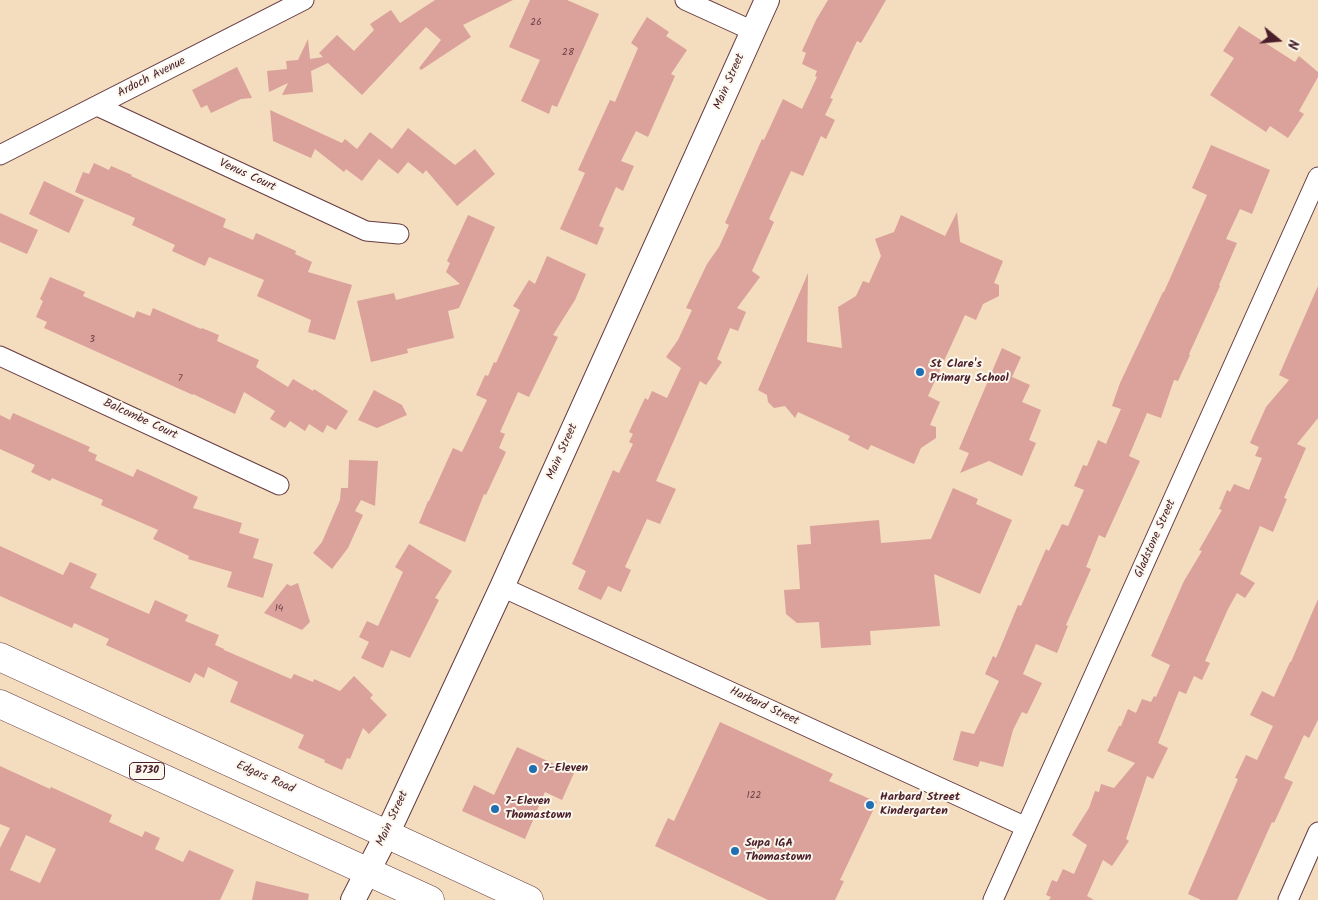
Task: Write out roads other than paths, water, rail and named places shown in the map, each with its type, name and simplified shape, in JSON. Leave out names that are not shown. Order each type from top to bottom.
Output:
[{"type":"main road","name":"Edgars Road","points":[[0,657],[529,900]]},
{"type":"main road","name":"B730","points":[[0,704],[430,900]]},
{"type":"street","name":"Ardoch Avenue","points":[[0,155],[304,0]]},
{"type":"street","points":[[685,0],[753,31]]},
{"type":"street","name":"Main Street","points":[[353,900],[387,834],[502,587],[767,0]]},
{"type":"street","name":"Venus Court","points":[[98,106],[366,231],[399,234]]},
{"type":"street","name":"Gladstone Street","points":[[993,900],[1318,178]]},
{"type":"street","name":"Balcombe Court","points":[[0,356],[279,485]]},
{"type":"street","name":"Harbard Street","points":[[502,587],[1026,827]]},
{"type":"street","points":[[1288,900],[1318,832]]},
{"type":"place","name":"St Clare's Primary School","points":[[920,372]]},
{"type":"place","name":"7-Eleven","points":[[533,769]]},
{"type":"place","name":"Harbard Street Kindergarten","points":[[870,805]]},
{"type":"place","name":"7-Eleven Thomastown","points":[[495,809]]},
{"type":"place","name":"Supa IGA Thomastown","points":[[735,851]]}]
